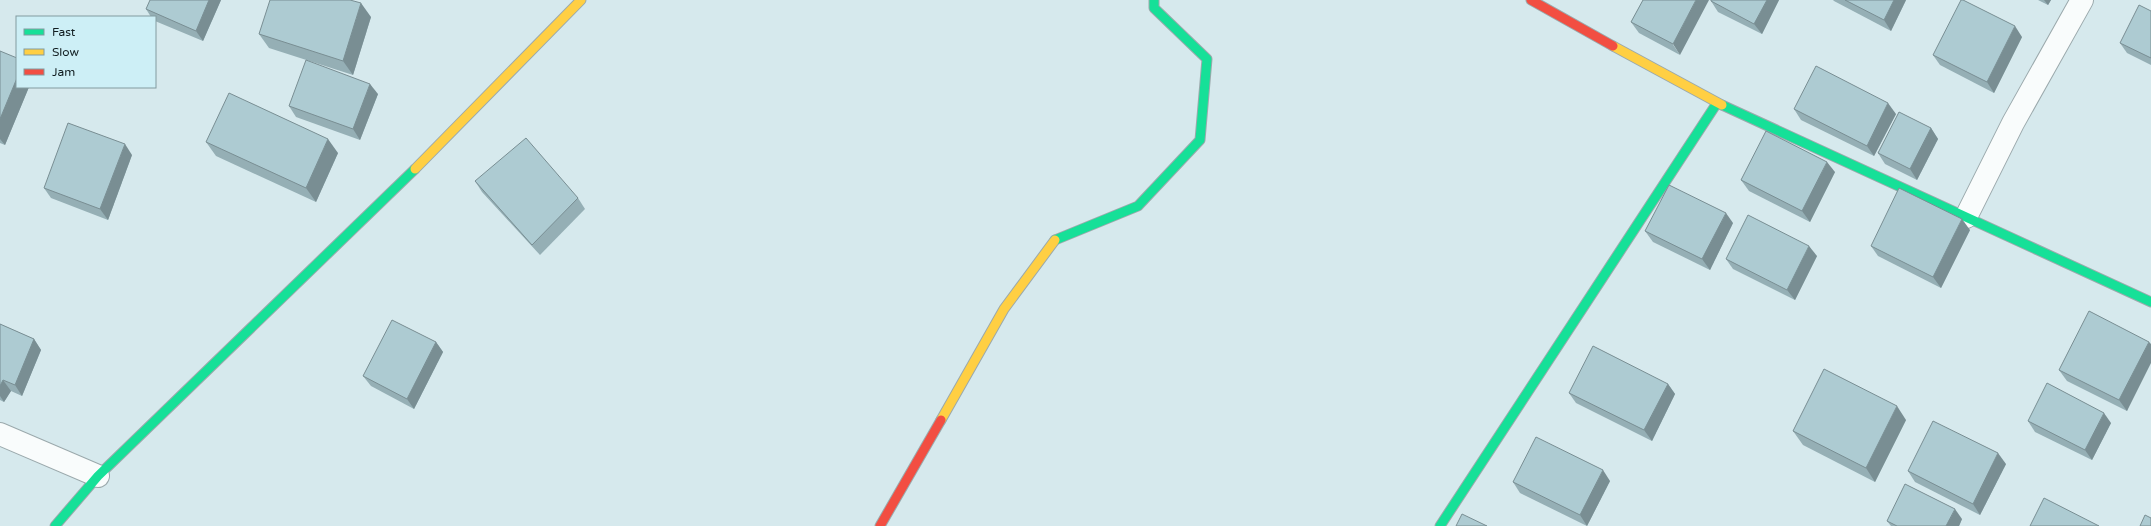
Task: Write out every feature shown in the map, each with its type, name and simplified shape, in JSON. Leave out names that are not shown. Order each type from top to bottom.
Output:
[{"type":"street","points":[[55,526],[98,476],[376,208],[581,0]]},
{"type":"street","points":[[880,526],[1004,309],[1053,241],[1138,206],[1200,140],[1207,59],[1154,8],[1154,0]]},
{"type":"street","points":[[1531,0],[1717,103],[2151,302]]},
{"type":"street","points":[[1966,218],[2013,123],[2082,0]]},
{"type":"street","points":[[1440,526],[1717,103]]},
{"type":"street","points":[[0,434],[98,476]]},
{"type":"building","points":[[150,0],[209,0],[196,31],[146,9]]},
{"type":"building","points":[[270,0],[350,0],[361,3],[343,61],[259,34]]},
{"type":"building","points":[[1643,0],[1696,0],[1673,44],[1631,22]]},
{"type":"building","points":[[1711,0],[1767,0],[1754,24]]},
{"type":"building","points":[[1845,0],[1894,0],[1884,20]]},
{"type":"building","points":[[1961,0],[2015,26],[1987,82],[1933,55]]},
{"type":"building","points":[[2139,5],[2151,11],[2151,58],[2120,43]]},
{"type":"building","points":[[0,51],[16,58],[16,80],[0,119]]},
{"type":"building","points":[[306,60],[370,84],[353,129],[289,106]]},
{"type":"building","points":[[1816,66],[1888,103],[1867,146],[1794,109]]},
{"type":"building","points":[[229,93],[328,139],[306,188],[206,142]]},
{"type":"building","points":[[1899,112],[1931,128],[1910,169],[1878,153]]},
{"type":"building","points":[[68,123],[125,144],[100,209],[44,188]]},
{"type":"building","points":[[1766,131],[1827,162],[1802,211],[1741,180]]},
{"type":"building","points":[[526,138],[578,198],[532,245],[475,181]]},
{"type":"building","points":[[1669,185],[1726,213],[1702,259],[1645,231]]},
{"type":"building","points":[[1899,188],[1962,219],[1933,277],[1871,246]]},
{"type":"building","points":[[1748,215],[1809,246],[1787,290],[1726,259]]},
{"type":"building","points":[[2089,311],[2149,342],[2119,400],[2059,370]]},
{"type":"building","points":[[392,320],[436,342],[407,399],[363,376]]},
{"type":"building","points":[[0,324],[34,339],[15,385],[3,380],[0,386]]},
{"type":"building","points":[[1593,346],[1668,384],[1644,430],[1569,393]]},
{"type":"building","points":[[1824,369],[1897,406],[1866,468],[1793,431]]},
{"type":"building","points":[[2047,383],[2104,413],[2085,450],[2028,421]]},
{"type":"building","points":[[1933,421],[1998,453],[1973,504],[1908,471]]},
{"type":"building","points":[[1536,437],[1603,470],[1580,515],[1513,482]]},
{"type":"building","points":[[1905,484],[1955,509],[1946,526],[1897,526],[1887,521]]},
{"type":"building","points":[[2044,498],[2099,526],[2030,526]]},
{"type":"building","points":[[1462,514],[1487,526],[1456,526]]},
{"type":"building","points":[[2145,515],[2151,518],[2151,526],[2140,526]]},
{"type":"traffic: fast","points":[[1055,240],[1138,206],[1200,140],[1207,59],[1154,8],[1154,0]]},
{"type":"traffic: fast","points":[[1440,526],[1717,103]]},
{"type":"traffic: fast","points":[[1722,105],[2151,302]]},
{"type":"traffic: fast","points":[[55,526],[98,476],[415,169]]},
{"type":"traffic: slow","points":[[415,169],[581,0]]},
{"type":"traffic: slow","points":[[1613,46],[1722,105]]},
{"type":"traffic: slow","points":[[941,420],[1004,309],[1055,240]]},
{"type":"traffic: jam","points":[[1531,0],[1613,46]]},
{"type":"traffic: jam","points":[[880,526],[941,420]]}]
